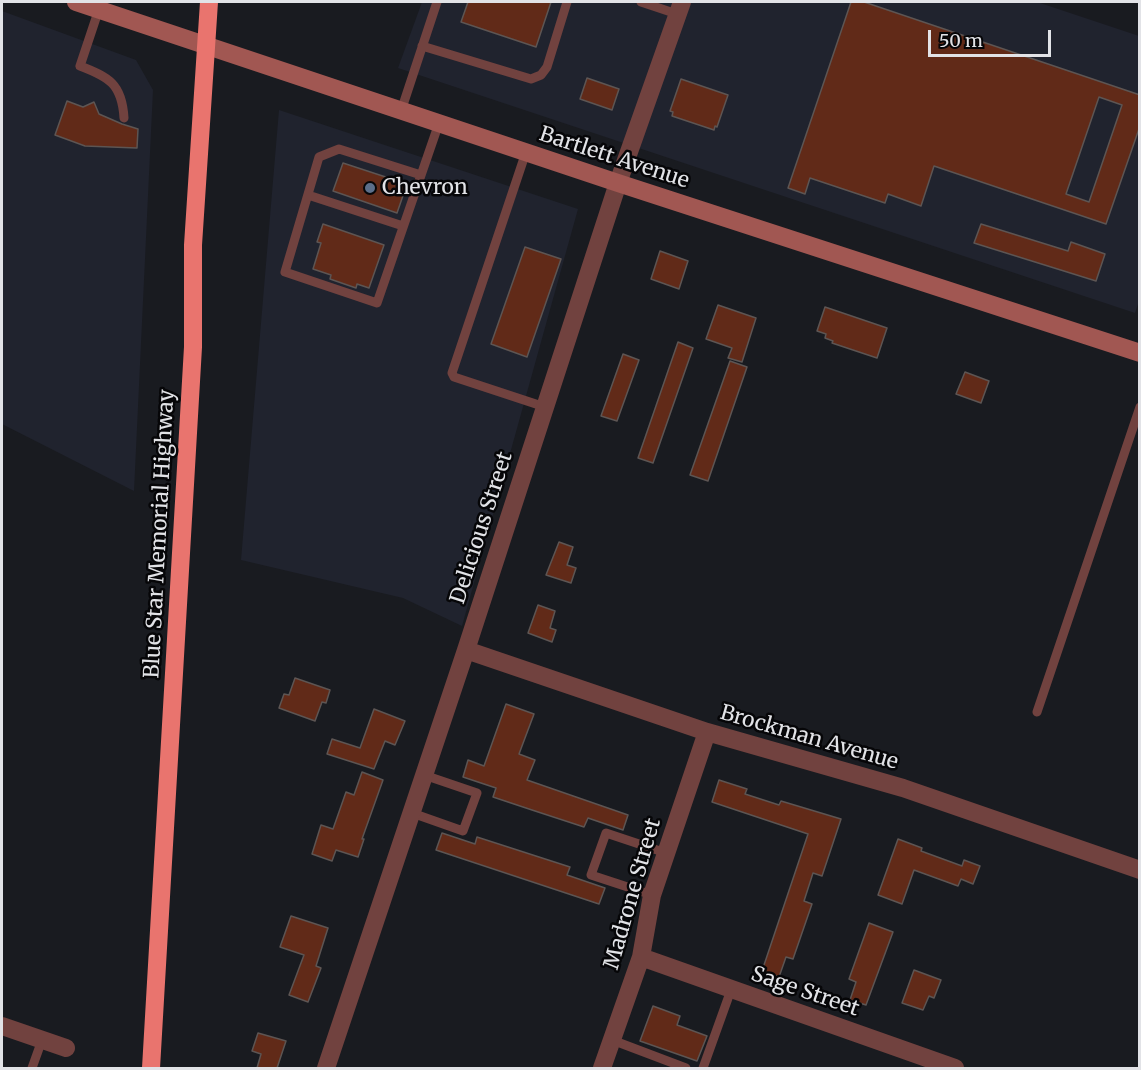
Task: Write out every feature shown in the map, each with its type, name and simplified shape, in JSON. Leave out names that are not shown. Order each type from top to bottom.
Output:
[{"type":"highway","name":"Blue Star Memorial Highway","points":[[151,1068],[193,347],[193,245],[209,2]]},
{"type":"street","name":"Bartlett Avenue","points":[[87,4],[254,63],[1140,353]]},
{"type":"street","name":"Delicious Street","points":[[326,1068],[466,651],[618,183],[680,8]]},
{"type":"street","name":"Brockman Avenue","points":[[466,651],[707,732],[903,789],[1140,870]]},
{"type":"street","name":"Madrone Street","points":[[602,1068],[640,957],[652,895],[707,732]]},
{"type":"street","name":"Sage Street","points":[[640,957],[955,1068]]},
{"type":"street","points":[[2,1026],[66,1048]]},
{"type":"lane","points":[[401,111],[437,2]]},
{"type":"lane","points":[[422,46],[531,79],[541,75],[547,67],[567,2]]},
{"type":"lane","points":[[641,2],[680,8]]},
{"type":"lane","points":[[87,4],[80,66],[100,74],[116,86],[124,108],[124,118]]},
{"type":"lane","points":[[421,175],[339,149],[319,157],[285,272],[376,303],[421,175],[439,123]]},
{"type":"lane","points":[[526,152],[452,373],[454,377],[545,407]]},
{"type":"lane","points":[[308,195],[403,226]]},
{"type":"lane","points":[[1037,712],[1140,407]]},
{"type":"lane","points":[[412,813],[464,831],[477,793],[424,775]]},
{"type":"lane","points":[[652,895],[591,875],[606,833],[666,853]]},
{"type":"lane","points":[[703,1068],[731,990]]},
{"type":"lane","points":[[32,1068],[42,1040]]},
{"type":"lane","points":[[612,1040],[686,1068]]},
{"type":"shaded area","points":[[422,2],[1037,2],[1139,36],[1139,301],[1135,313],[398,68]]},
{"type":"shaded area","points":[[2,11],[136,60],[153,90],[134,491],[2,424]]},
{"type":"shaded area","points":[[279,110],[578,209],[462,626],[403,598],[241,560]]},
{"type":"building","points":[[468,2],[551,2],[536,47],[461,22]]},
{"type":"building","points":[[851,2],[864,2],[1140,95],[1140,126],[1106,224],[934,166],[921,206],[888,194],[885,203],[810,178],[805,194],[788,188]],"holes":[[[1099,97],[1122,105],[1089,202],[1066,194]]]},
{"type":"building","points":[[587,78],[619,89],[612,110],[580,99]]},
{"type":"building","points":[[681,79],[728,95],[714,130],[672,116],[673,112],[670,111]]},
{"type":"building","points":[[67,101],[83,107],[94,102],[99,114],[138,129],[137,148],[85,146],[55,135]]},
{"type":"building","name":"Chevron","points":[[343,163],[407,184],[397,213],[333,191]]},
{"type":"building","points":[[323,224],[384,245],[369,288],[357,284],[356,288],[330,279],[331,275],[313,269],[321,243],[317,242]]},
{"type":"building","points":[[981,224],[1068,251],[1071,242],[1105,254],[1096,281],[974,243]]},
{"type":"building","points":[[525,247],[561,259],[527,357],[491,344]]},
{"type":"building","points":[[660,251],[688,261],[679,289],[651,279]]},
{"type":"building","points":[[718,305],[756,318],[742,362],[728,358],[732,348],[706,339]]},
{"type":"building","points":[[825,307],[887,328],[877,358],[832,343],[833,341],[825,338],[826,334],[817,331]]},
{"type":"building","points":[[678,342],[693,348],[653,463],[638,458]]},
{"type":"building","points":[[623,354],[639,360],[617,421],[601,416]]},
{"type":"building","points":[[730,361],[747,367],[708,481],[690,475]]},
{"type":"building","points":[[965,372],[989,381],[981,403],[956,394]]},
{"type":"building","points":[[559,542],[573,547],[567,565],[576,568],[571,583],[546,575]]},
{"type":"building","points":[[538,605],[555,611],[550,628],[556,630],[552,642],[528,633]]},
{"type":"building","points":[[295,678],[330,690],[326,703],[322,702],[315,721],[279,708],[284,694],[289,695]]},
{"type":"building","points":[[506,704],[534,714],[519,754],[535,760],[527,780],[628,815],[623,830],[588,818],[584,827],[532,810],[493,797],[496,788],[463,777],[468,760],[484,766]]},
{"type":"building","points":[[374,709],[405,721],[395,745],[385,741],[374,769],[327,754],[332,739],[360,748]]},
{"type":"building","points":[[362,772],[383,780],[358,857],[336,850],[332,861],[312,854],[321,825],[333,829],[346,792],[354,795]]},
{"type":"building","points":[[719,780],[747,789],[745,794],[779,805],[781,801],[841,819],[822,876],[813,873],[804,901],[812,904],[793,959],[786,957],[779,977],[762,971],[808,834],[712,802]]},
{"type":"building","points":[[442,833],[475,844],[477,837],[570,867],[567,875],[605,888],[599,904],[436,850]]},
{"type":"building","points":[[898,839],[922,848],[921,851],[962,866],[964,860],[980,866],[973,884],[961,879],[958,886],[914,870],[902,904],[878,895]]},
{"type":"building","points":[[291,916],[328,928],[316,966],[321,968],[308,1002],[289,995],[304,955],[280,947]]},
{"type":"building","points":[[869,923],[893,932],[866,1005],[850,1000],[856,982],[849,979]]},
{"type":"building","points":[[914,970],[941,980],[934,998],[929,996],[923,1010],[902,1003]]},
{"type":"building","points":[[653,1006],[680,1016],[677,1025],[707,1036],[697,1061],[640,1041]]},
{"type":"building","points":[[258,1033],[286,1041],[277,1068],[257,1068],[261,1054],[252,1051]]},
{"type":"place","name":"Chevron","points":[[370,188]]}]
